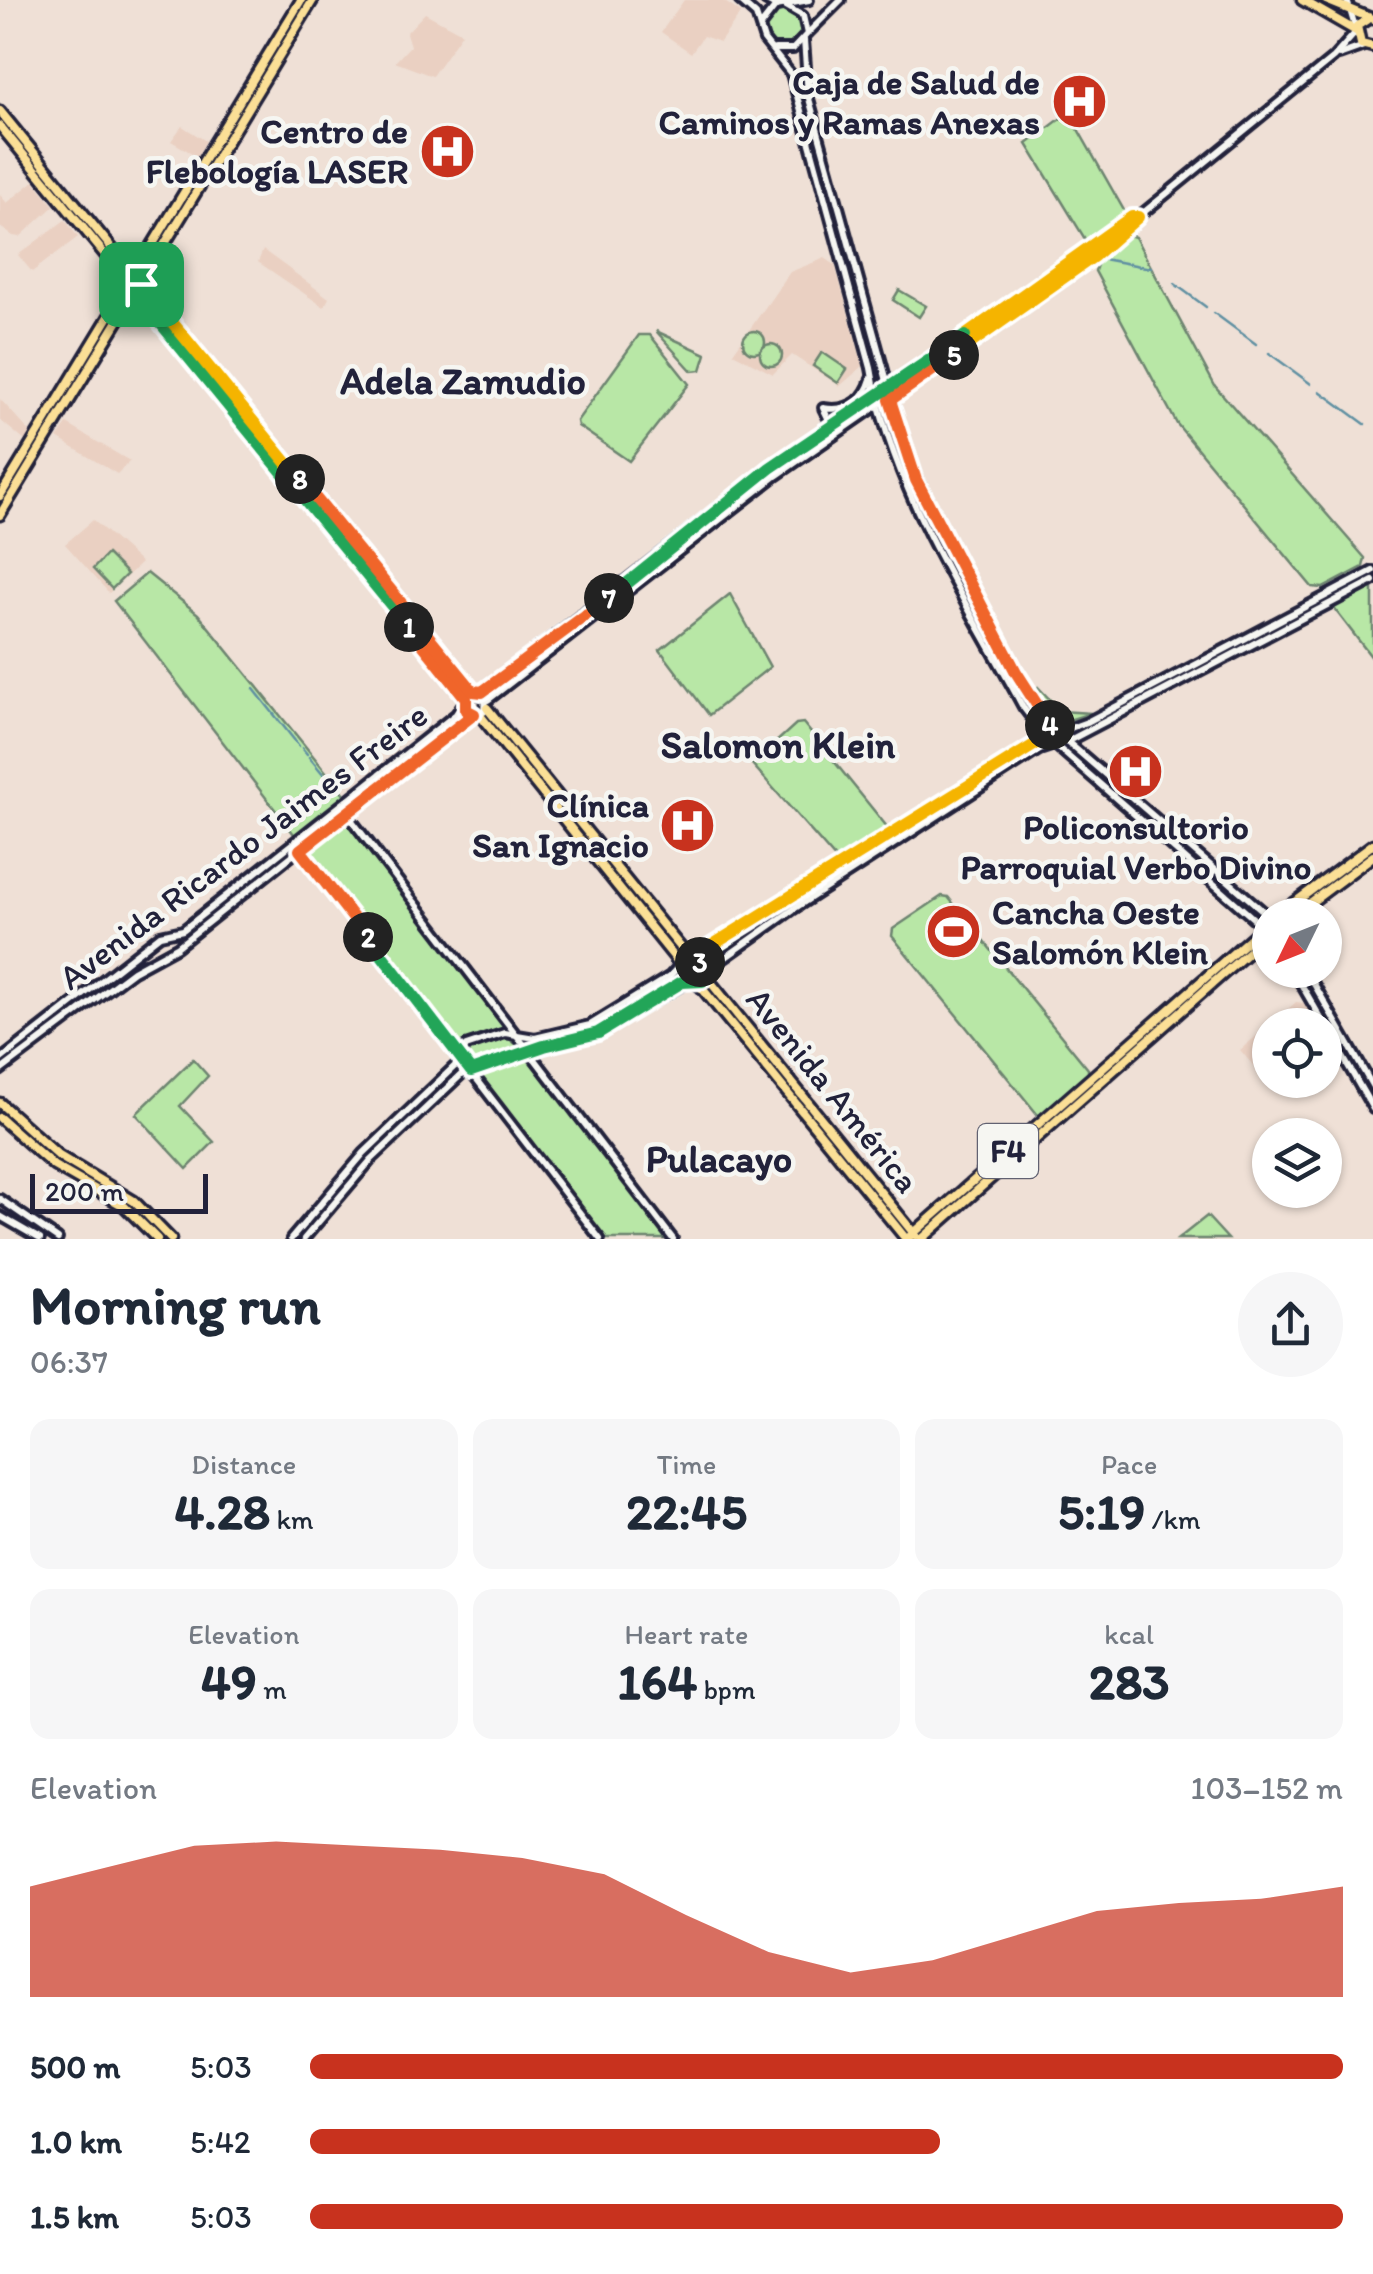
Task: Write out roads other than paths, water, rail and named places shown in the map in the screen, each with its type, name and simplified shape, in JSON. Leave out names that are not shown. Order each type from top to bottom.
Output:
[{"type":"main road","points":[[0,496],[301,0]]},
{"type":"main road","points":[[0,515],[314,0]]},
{"type":"main road","points":[[739,0],[752,10],[764,40],[791,74],[871,368],[878,409],[901,472],[1023,707],[1056,746],[1252,911]]},
{"type":"main road","points":[[765,0],[776,6],[809,0]]},
{"type":"main road","points":[[774,49],[790,50],[841,0]]},
{"type":"main road","points":[[1302,0],[1356,31],[1373,57]]},
{"type":"main road","points":[[1326,0],[1373,19]]},
{"type":"main road","points":[[1347,0],[1356,31]]},
{"type":"main road","points":[[761,26],[776,6]]},
{"type":"main road","points":[[786,6],[803,16],[808,94],[890,400],[916,480],[1031,699],[1055,732],[1252,910]]},
{"type":"main road","points":[[1138,217],[1333,58],[1360,23],[1373,19]]},
{"type":"main road","points":[[1333,58],[1368,46]]},
{"type":"main road","points":[[0,112],[119,258],[131,280]]},
{"type":"main road","points":[[0,126],[138,288],[482,709],[679,964]]},
{"type":"main road","name":"Avenida Ricardo Jaimes Freire","points":[[0,1060],[164,931],[183,930],[241,886],[471,696],[608,599],[770,468],[888,390],[1132,217],[1138,217]]},
{"type":"main road","name":"Avenida Ricardo Jaimes Freire","points":[[0,1071],[132,972],[176,947],[780,473],[878,409],[1088,260],[1138,217]]},
{"type":"main road","points":[[119,258],[133,261],[146,256]]},
{"type":"main road","points":[[138,288],[149,310],[691,955]]},
{"type":"main road","points":[[124,312],[149,310]]},
{"type":"main road","points":[[825,433],[829,420],[824,408],[844,408],[856,403],[870,385],[871,368]]},
{"type":"main road","points":[[291,1239],[364,1153],[460,1057],[464,1048],[483,1039],[535,1038],[594,1023],[670,976],[691,955],[1046,736],[1088,722],[1373,571]]},
{"type":"main road","points":[[304,1239],[371,1160],[458,1078],[598,1033],[705,973],[795,908],[1039,750],[1066,741],[1373,580]]},
{"type":"main road","points":[[347,814],[673,1239]]},
{"type":"main road","points":[[1301,898],[1373,844]]},
{"type":"main road","points":[[300,850],[600,1239]]},
{"type":"main road","points":[[1317,898],[1373,856]]},
{"type":"main road","name":"F4","points":[[914,1238],[1252,939]]},
{"type":"main road","name":"Avenida América","points":[[691,955],[914,1238]]},
{"type":"main road","name":"Avenida América","points":[[679,964],[914,1238]]},
{"type":"main road","points":[[1304,988],[1373,1109]]},
{"type":"main road","points":[[1316,988],[1373,1088]]},
{"type":"main road","points":[[0,1103],[59,1156],[134,1201],[171,1239]]},
{"type":"main road","points":[[0,1118],[54,1166],[124,1206],[158,1239]]},
{"type":"main road","points":[[0,1199],[58,1239]]},
{"type":"main road","points":[[0,1216],[40,1239]]},
{"type":"waterway","points":[[1103,259],[1151,268]]},
{"type":"waterway","points":[[1028,296],[1070,266]]},
{"type":"waterway","points":[[1175,284],[1206,307]]},
{"type":"waterway","points":[[954,349],[1016,304]]},
{"type":"waterway","points":[[1214,313],[1256,344]]},
{"type":"waterway","points":[[1269,353],[1311,384]]},
{"type":"waterway","points":[[1320,391],[1365,424]]},
{"type":"waterway","points":[[627,588],[777,469],[820,442]]},
{"type":"waterway","points":[[491,692],[562,639]]},
{"type":"waterway","points":[[254,689],[299,746]]},
{"type":"waterway","points":[[365,794],[462,715]]},
{"type":"waterway","points":[[302,748],[307,754]]},
{"type":"waterway","points":[[309,757],[324,775]]},
{"type":"waterway","points":[[178,939],[257,879]]},
{"type":"waterway","points":[[82,1006],[135,965],[169,945]]},
{"type":"waterway","points":[[0,1066],[27,1047]]},
{"type":"place","name":"Caja de Salud de Caminos y Ramas Anexas","points":[[1079,102]]},
{"type":"place","name":"Centro de Flebología LASER","points":[[447,151]]},
{"type":"place","name":"Policonsultorio Parroquial Verbo Divino","points":[[1136,771]]},
{"type":"place","name":"Clínica San Ignacio","points":[[688,825]]},
{"type":"place","name":"Cancha Oeste Salomón Klein","points":[[953,932]]},
{"type":"district","name":"Adela Zamudio","points":[[463,381]]},
{"type":"district","name":"Salomon Klein","points":[[778,745]]},
{"type":"district","name":"Pulacayo","points":[[719,1159]]}]
